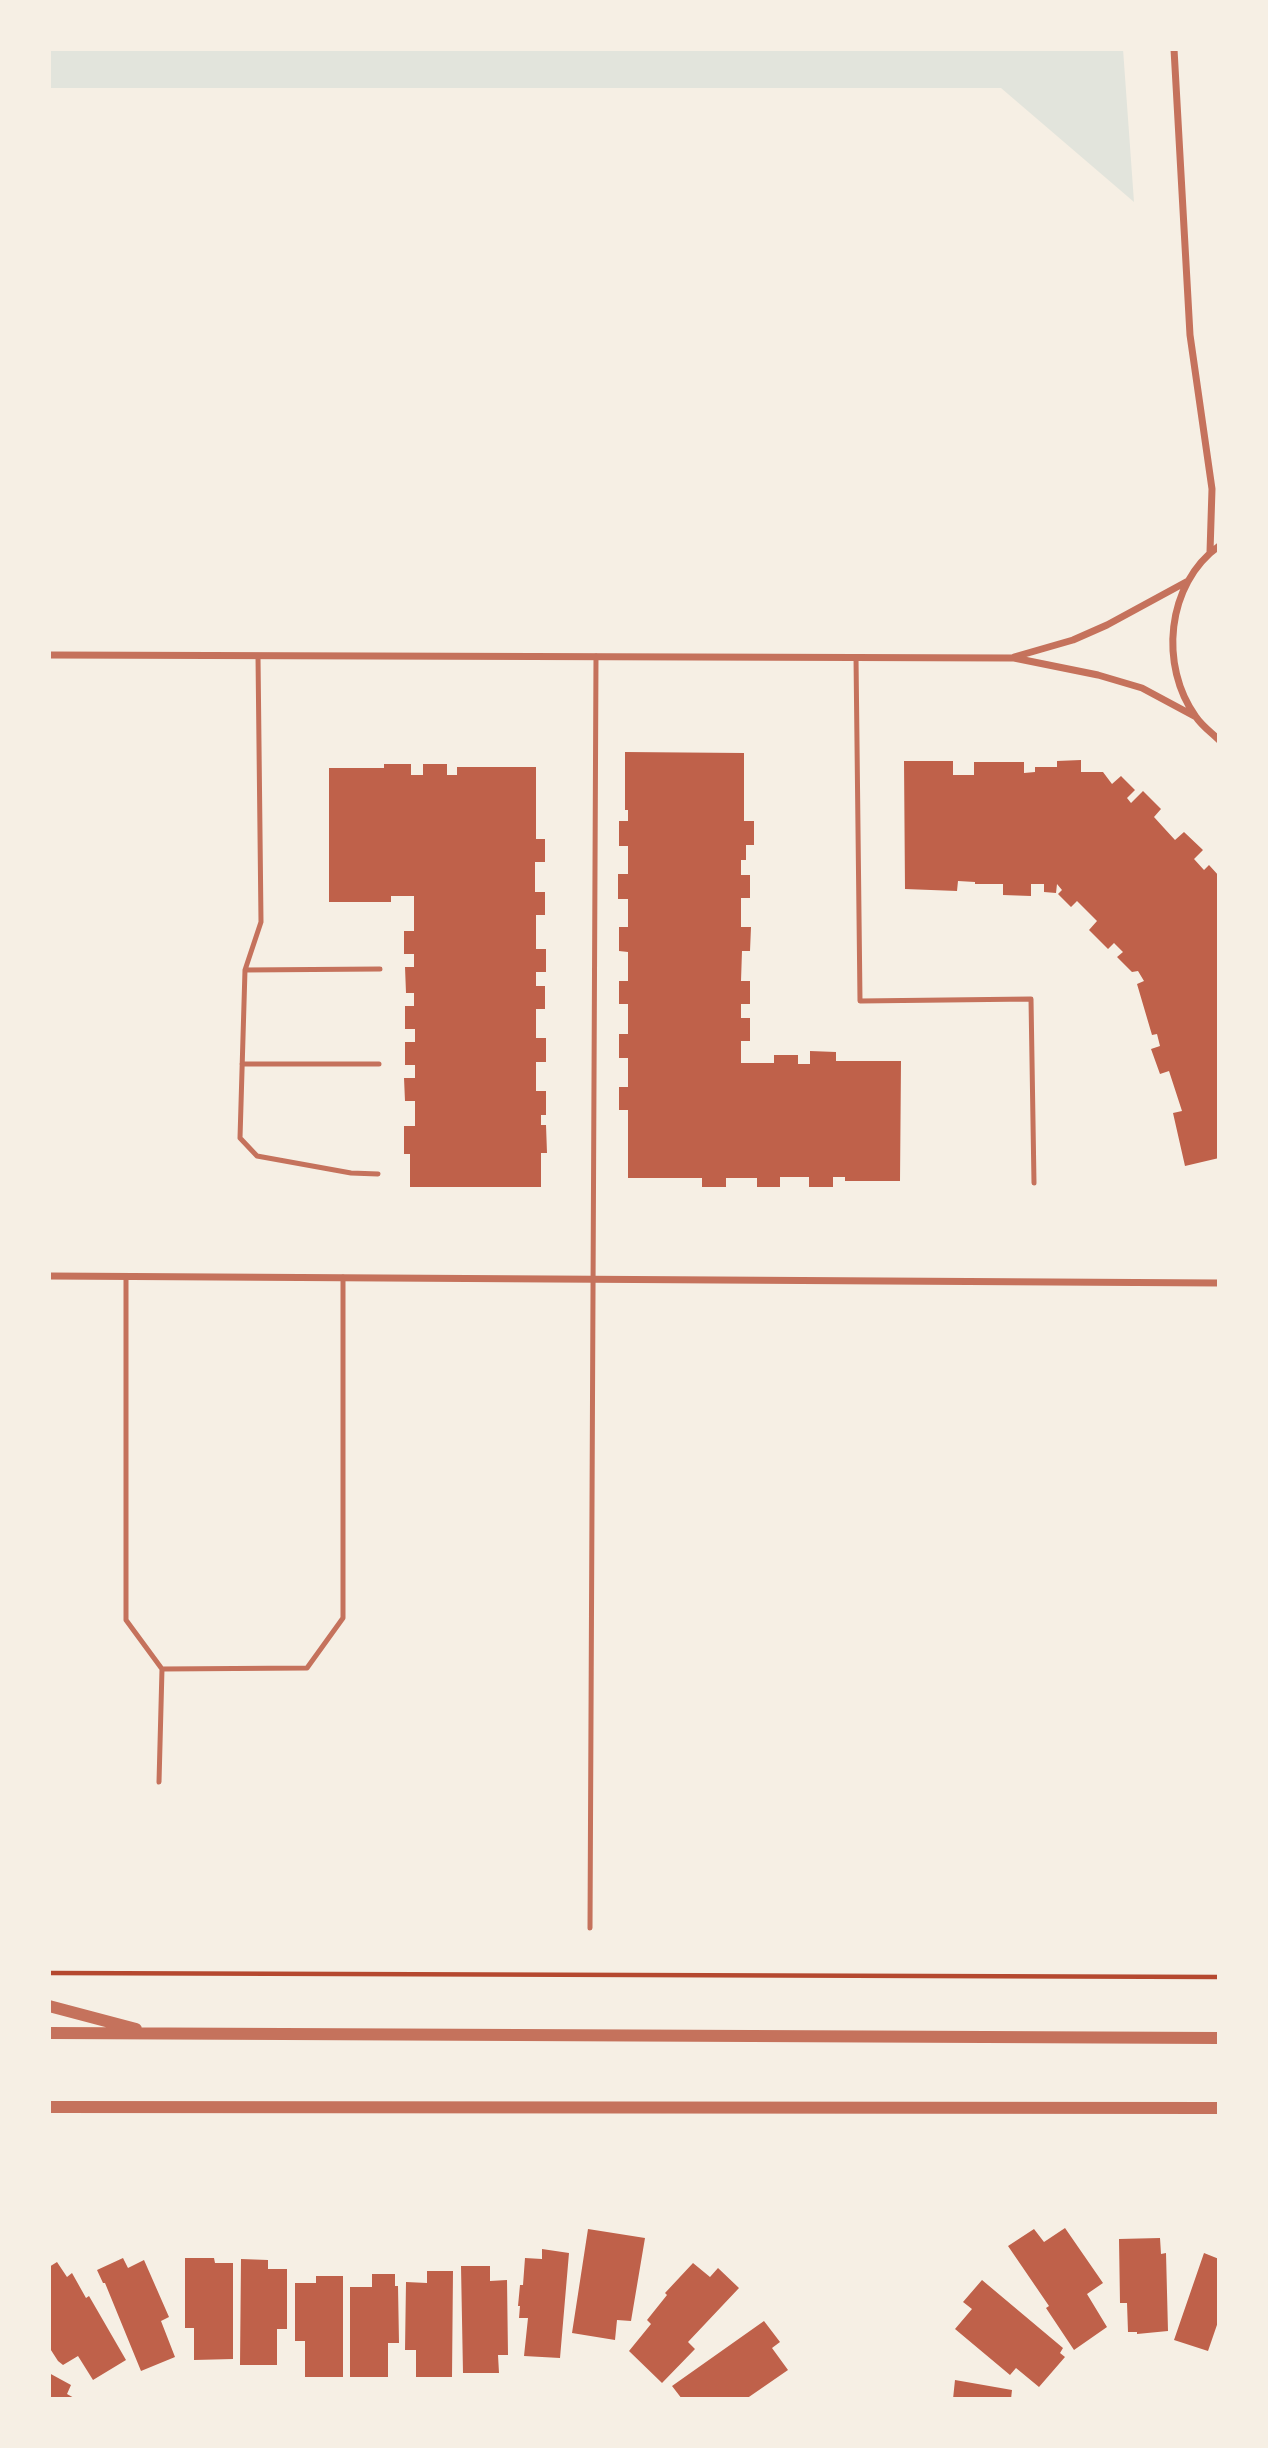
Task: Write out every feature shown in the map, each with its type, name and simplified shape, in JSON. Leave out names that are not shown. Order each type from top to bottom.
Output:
[{"type":"street","points":[[1174,49],[1190,335],[1212,489],[1210,552]]},
{"type":"street","points":[[1196,717],[1179,685],[1172,650],[1175,614],[1188,581],[1210,552],[1219,546]]},
{"type":"street","points":[[1014,658],[1073,640],[1107,625],[1188,581]]},
{"type":"street","points":[[49,655],[1014,658],[1097,675],[1142,688],[1196,717],[1219,740]]},
{"type":"street","points":[[49,1276],[1219,1283]]},
{"type":"street","points":[[49,2006],[156,2034]]},
{"type":"street","points":[[49,2034],[1219,2038]]},
{"type":"street","points":[[49,2107],[1219,2108]]},
{"type":"lane","points":[[258,656],[261,922],[245,970],[240,1138],[257,1156],[351,1173],[378,1174]]},
{"type":"lane","points":[[590,1928],[596,656]]},
{"type":"lane","points":[[856,657],[860,1001],[1031,999],[1034,1183]]},
{"type":"lane","points":[[245,970],[380,969]]},
{"type":"lane","points":[[242,1065],[379,1065]]},
{"type":"lane","points":[[126,1276],[126,1620],[162,1668],[159,1782]]},
{"type":"lane","points":[[162,1668],[307,1668],[343,1618],[343,1277]]},
{"type":"path","points":[[49,1973],[1219,1977]]},
{"type":"shaded area","points":[[49,49],[1123,49],[1134,202],[1001,88],[49,88]]},
{"type":"building","points":[[625,752],[744,753],[744,821],[754,821],[754,845],[746,845],[746,860],[741,860],[741,875],[750,875],[750,898],[741,898],[741,927],[751,927],[750,951],[742,951],[741,981],[750,981],[750,1004],[741,1004],[741,1018],[750,1018],[750,1041],[741,1041],[741,1063],[774,1063],[774,1055],[798,1055],[798,1064],[810,1064],[810,1051],[836,1052],[836,1061],[901,1061],[900,1181],[845,1181],[845,1177],[833,1177],[833,1187],[809,1187],[809,1177],[780,1177],[780,1187],[757,1187],[757,1178],[726,1178],[726,1187],[702,1187],[702,1178],[628,1178],[628,1110],[619,1110],[619,1087],[628,1087],[628,1058],[619,1058],[619,1034],[628,1034],[628,1004],[619,1004],[619,981],[628,981],[628,952],[619,951],[619,927],[628,927],[628,899],[618,899],[618,874],[628,874],[628,846],[619,846],[619,821],[628,821],[628,810],[625,810]]},
{"type":"building","points":[[1081,760],[1081,772],[1103,772],[1112,784],[1121,776],[1135,790],[1127,798],[1131,803],[1143,791],[1161,809],[1154,817],[1175,840],[1184,832],[1203,850],[1194,859],[1204,870],[1209,865],[1219,876],[1219,1158],[1185,1166],[1173,1113],[1182,1111],[1169,1071],[1160,1074],[1151,1049],[1160,1046],[1157,1034],[1152,1035],[1137,984],[1144,981],[1138,971],[1132,972],[1117,957],[1123,952],[1114,943],[1108,949],[1089,930],[1097,921],[1077,901],[1071,907],[1058,894],[1062,890],[1057,884],[1056,893],[1044,892],[1044,884],[1031,884],[1031,896],[1003,895],[1003,884],[958,881],[957,891],[905,889],[904,761],[953,761],[953,775],[974,775],[974,762],[1024,762],[1024,773],[1035,772],[1035,767],[1057,767],[1057,761]]},
{"type":"building","points":[[384,764],[411,764],[411,775],[423,775],[423,764],[447,764],[447,775],[457,775],[457,767],[536,767],[536,839],[545,839],[545,862],[535,862],[535,892],[545,892],[545,915],[536,915],[536,949],[546,949],[546,972],[536,972],[536,986],[545,986],[545,1009],[536,1009],[536,1038],[546,1038],[546,1062],[536,1062],[536,1091],[546,1091],[546,1115],[541,1115],[541,1125],[546,1125],[547,1153],[541,1153],[541,1187],[410,1187],[410,1154],[404,1154],[404,1126],[415,1126],[415,1101],[405,1101],[404,1078],[415,1078],[415,1065],[405,1065],[405,1042],[415,1042],[415,1029],[405,1029],[405,1006],[414,1006],[414,993],[406,993],[405,967],[414,967],[414,954],[404,954],[404,931],[414,931],[414,896],[391,896],[391,902],[329,902],[329,768],[384,768]]},
{"type":"building","points":[[1065,2228],[1103,2283],[1087,2294],[1107,2327],[1074,2350],[1046,2308],[1049,2306],[1008,2246],[1034,2229],[1044,2242]]},
{"type":"building","points":[[588,2229],[645,2238],[631,2321],[617,2320],[615,2340],[572,2333]]},
{"type":"building","points":[[1160,2238],[1161,2254],[1166,2253],[1168,2331],[1137,2334],[1128,2332],[1127,2303],[1120,2303],[1119,2239]]},
{"type":"building","points":[[542,2249],[569,2253],[560,2358],[524,2356],[528,2318],[519,2318],[520,2285],[523,2285],[525,2258],[542,2259]]},
{"type":"building","points":[[1204,2253],[1219,2259],[1219,2319],[1208,2351],[1174,2340]]},
{"type":"building","points":[[123,2258],[128,2268],[144,2260],[169,2317],[161,2321],[175,2357],[141,2371],[105,2283],[97,2270]]},
{"type":"building","points":[[185,2258],[214,2258],[215,2263],[233,2263],[233,2359],[194,2360],[194,2328],[185,2328]]},
{"type":"building","points":[[241,2259],[268,2260],[268,2269],[287,2269],[287,2329],[277,2329],[277,2365],[240,2365]]},
{"type":"building","points":[[57,2262],[67,2277],[72,2273],[86,2298],[89,2296],[126,2360],[93,2380],[78,2356],[63,2365],[49,2347],[49,2267]]},
{"type":"building","points":[[693,2263],[710,2277],[718,2268],[739,2288],[688,2342],[695,2349],[662,2383],[629,2351],[651,2324],[647,2320],[667,2295],[665,2293]]},
{"type":"building","points":[[461,2266],[490,2266],[490,2281],[507,2280],[508,2355],[498,2355],[499,2373],[463,2373]]},
{"type":"building","points":[[427,2271],[453,2271],[452,2377],[416,2377],[416,2350],[405,2350],[406,2282],[427,2283]]},
{"type":"building","points":[[372,2274],[395,2274],[395,2286],[398,2286],[399,2343],[388,2343],[388,2377],[350,2377],[350,2287],[372,2287]]},
{"type":"building","points":[[316,2276],[343,2276],[343,2377],[305,2377],[305,2341],[295,2341],[295,2283],[316,2283]]},
{"type":"building","points":[[982,2280],[1063,2348],[1060,2353],[1065,2357],[1039,2387],[1016,2368],[1010,2375],[955,2329],[972,2309],[963,2302]]},
{"type":"building","points":[[764,2321],[780,2342],[772,2348],[788,2370],[746,2399],[682,2399],[672,2386]]},
{"type":"building","points":[[49,2373],[71,2385],[67,2394],[76,2399],[49,2399]]},
{"type":"building","points":[[955,2380],[1012,2390],[1011,2399],[953,2399]]}]
